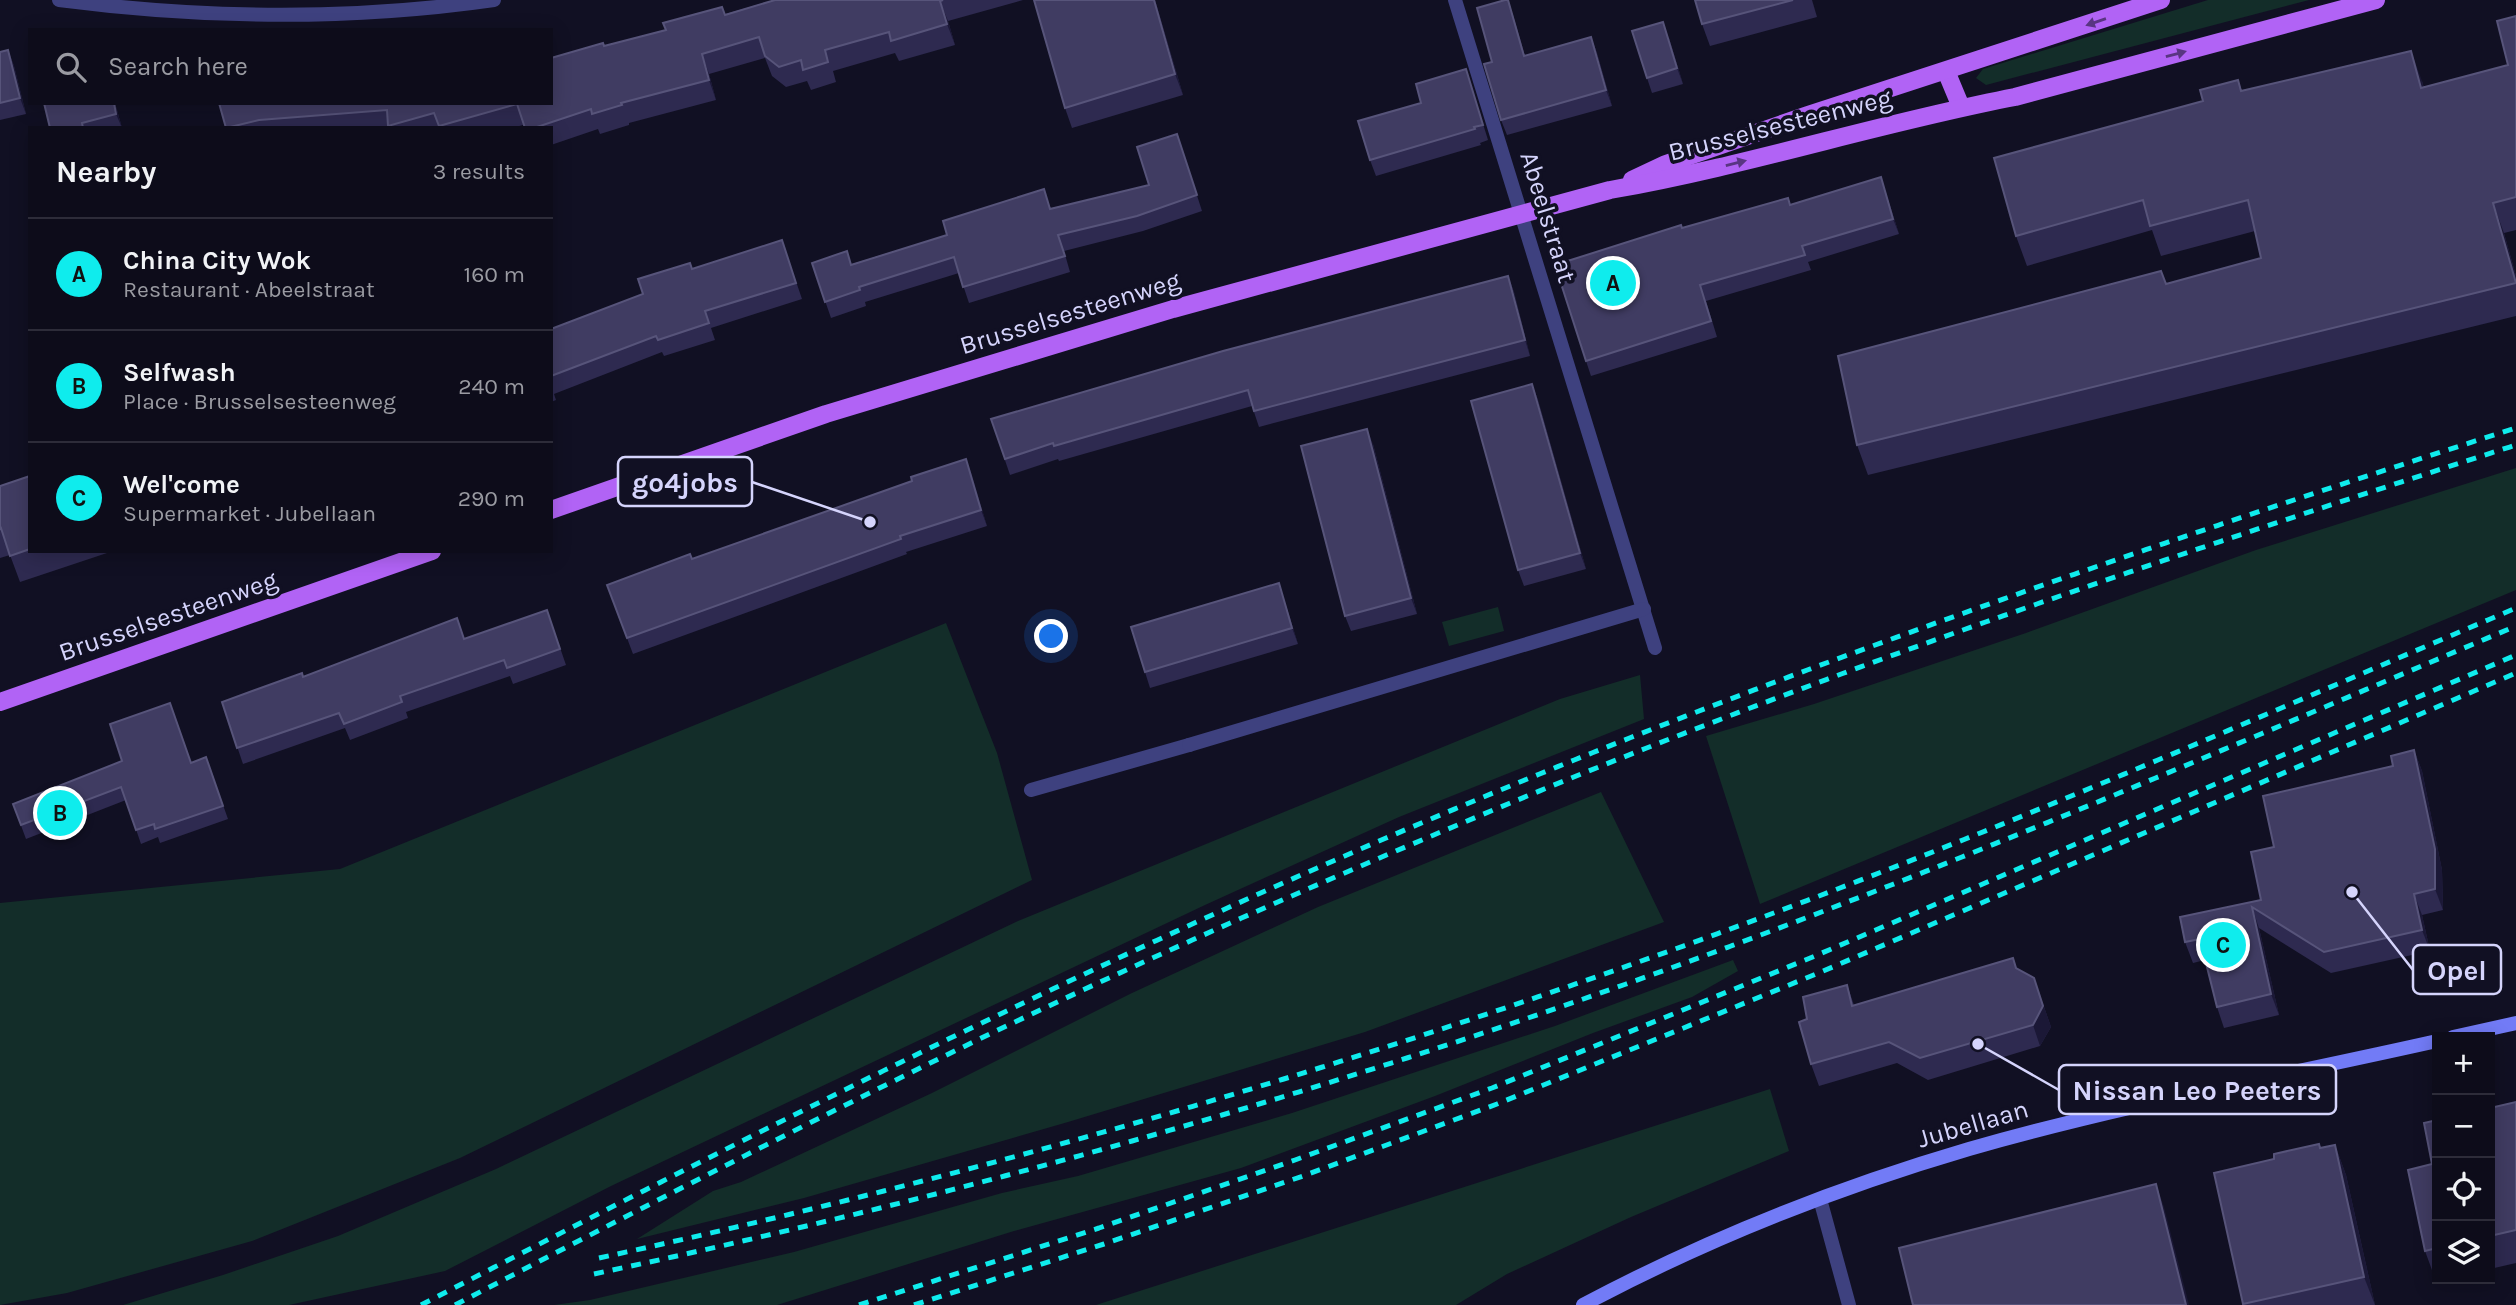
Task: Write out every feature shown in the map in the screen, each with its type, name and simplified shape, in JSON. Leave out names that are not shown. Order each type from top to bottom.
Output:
[{"type":"main road","name":"Brusselsesteenweg","points":[[1610,190],[1666,164],[2161,0]]},
{"type":"main road","name":"Brusselsesteenweg","points":[[553,509],[825,414],[1173,309],[1610,190],[1670,180],[1961,107],[2015,97],[2376,0]]},
{"type":"main road","points":[[1945,71],[1961,107]]},
{"type":"main road","name":"Brusselsesteenweg","points":[[0,702],[426,553]]},
{"type":"main road","points":[[2476,1032],[2516,1023]]},
{"type":"main road","name":"Jubellaan","points":[[1583,1305],[1721,1238],[1820,1199],[1968,1150],[2053,1127],[2432,1042]]},
{"type":"street","points":[[59,0],[186,13],[271,16],[410,9],[494,0]]},
{"type":"street","name":"Abeelstraat","points":[[1455,0],[1655,648]]},
{"type":"street","points":[[1031,790],[1644,610]]},
{"type":"street","points":[[1820,1199],[1849,1305]]},
{"type":"green space","points":[[2208,0],[2309,0],[1986,85],[1976,78],[1983,69]]},
{"type":"green space","points":[[2516,468],[2516,590],[1760,904],[1706,736],[1814,704],[2026,633],[2256,550]]},
{"type":"green space","points":[[1498,607],[1504,631],[1449,646],[1442,622]]},
{"type":"green space","points":[[946,623],[997,753],[1032,880],[460,1158],[252,1241],[67,1293],[0,1305],[0,903],[340,869]]},
{"type":"green space","points":[[1640,675],[1644,719],[1399,817],[1205,905],[611,1186],[445,1271],[289,1305],[123,1305],[338,1236],[496,1169],[1018,921],[1560,699]]},
{"type":"green space","points":[[1601,792],[1664,922],[1365,1032],[804,1198],[637,1239],[713,1191],[741,1182],[932,1093],[1132,993],[1318,907]]},
{"type":"green space","points":[[1733,960],[1738,971],[1692,997],[1241,1168],[1014,1231],[777,1305],[554,1305],[590,1300],[794,1252],[1002,1193],[1078,1176],[1292,1113],[1555,1026]]},
{"type":"green space","points":[[1770,1089],[1789,1151],[1631,1217],[1507,1274],[1456,1305],[1096,1305]]},
{"type":"building","points":[[775,0],[943,0],[940,1],[947,24],[891,41],[889,32],[825,50],[828,62],[803,70],[801,60],[779,67],[765,56],[759,37],[702,54],[709,80],[621,103],[622,105],[592,114],[591,109],[540,126],[524,126],[517,105],[553,105],[553,57],[603,43],[604,46],[666,30],[663,23],[722,7],[725,15]]},
{"type":"building","points":[[1034,0],[1154,0],[1175,74],[1065,108]]},
{"type":"building","points":[[1508,0],[1524,56],[1591,37],[1606,90],[1501,120],[1484,64],[1492,62],[1477,8]]},
{"type":"building","points":[[1695,0],[1793,0],[1702,24]]},
{"type":"building","points":[[2516,16],[2516,197],[2493,203],[2516,283],[1857,445],[1838,356],[2161,271],[2166,284],[2261,258],[2248,200],[2150,226],[2143,200],[2016,236],[1994,158],[2203,101],[2200,90],[2238,80],[2241,91],[2411,51],[2421,88],[2508,65],[2497,21]]},
{"type":"building","points":[[1663,22],[1677,68],[1647,78],[1632,31]]},
{"type":"building","points":[[8,50],[20,98],[0,103],[0,52]]},
{"type":"building","points":[[1466,69],[1483,125],[1370,160],[1358,121],[1421,103],[1416,84]]},
{"type":"building","points":[[44,105],[114,105],[116,114],[82,123],[83,126],[50,126]]},
{"type":"building","points":[[220,105],[513,105],[439,126],[434,113],[388,126],[387,110],[259,120],[225,126]]},
{"type":"building","points":[[1177,134],[1197,195],[1137,216],[1058,235],[1065,256],[963,287],[954,257],[859,287],[860,290],[825,302],[812,263],[847,251],[851,265],[947,235],[943,221],[1044,189],[1050,209],[1149,185],[1137,147]]},
{"type":"building","points":[[1881,177],[1893,219],[1802,246],[1805,255],[1700,285],[1711,321],[1586,361],[1555,265],[1681,225],[1682,228],[1788,198],[1790,205]]},
{"type":"building","points":[[782,240],[796,283],[705,311],[709,323],[658,340],[656,336],[553,375],[553,328],[643,294],[638,279],[690,263],[692,269]]},
{"type":"building","points":[[1508,276],[1525,340],[1254,411],[1248,390],[1054,446],[1053,443],[1005,459],[991,419],[1223,351]]},
{"type":"building","points":[[1532,384],[1580,553],[1518,570],[1471,401]]},
{"type":"building","points":[[1367,429],[1411,598],[1345,616],[1301,446]]},
{"type":"building","points":[[966,459],[981,510],[900,536],[901,539],[627,638],[607,585],[690,554],[692,559],[912,481],[911,477]]},
{"type":"building","points":[[28,477],[28,550],[10,556],[0,529],[0,486]]},
{"type":"building","points":[[1279,583],[1292,628],[1145,672],[1131,627]]},
{"type":"building","points":[[547,610],[560,649],[507,668],[504,660],[400,696],[402,702],[344,724],[339,713],[237,748],[222,702],[302,673],[303,677],[457,618],[464,639]]},
{"type":"building","points":[[170,703],[191,763],[206,757],[223,806],[155,829],[154,824],[136,830],[121,787],[21,825],[13,804],[122,761],[110,724]]},
{"type":"building","points":[[2414,750],[2435,849],[2435,889],[2414,894],[2422,930],[2324,952],[2252,907],[2271,994],[2217,1007],[2200,939],[2185,942],[2180,917],[2261,900],[2251,852],[2274,847],[2263,796],[2393,766],[2391,756]]},
{"type":"building","points":[[2013,958],[2016,968],[2034,978],[2043,1006],[2033,1025],[1920,1058],[1889,1042],[1811,1064],[1799,1022],[1807,1019],[1803,997],[1847,985],[1852,1006]]},
{"type":"building","points":[[2516,1102],[2516,1230],[2495,1235],[2495,1158],[2495,1107]]},
{"type":"building","points":[[2432,1121],[2432,1164],[2424,1123]]},
{"type":"building","points":[[2319,1144],[2320,1148],[2335,1145],[2364,1277],[2243,1304],[2214,1173],[2274,1159],[2274,1154]]},
{"type":"building","points":[[2432,1164],[2432,1249],[2425,1251],[2408,1170]]},
{"type":"building","points":[[2156,1184],[2186,1305],[1913,1305],[1899,1248]]},
{"type":"railway","points":[[421,1305],[652,1186],[1002,1013],[1237,904],[1498,791],[1642,733],[1931,625],[2223,524],[2516,428]]},
{"type":"railway","points":[[455,1305],[996,1031],[1236,920],[1479,816],[1735,714],[1993,619],[2516,445]]},
{"type":"railway","points":[[599,1258],[909,1185],[1063,1143],[1216,1100],[1519,1003],[1670,951],[1907,862],[2516,608]]},
{"type":"railway","points":[[594,1274],[739,1242],[1026,1170],[1168,1131],[1452,1044],[1830,909],[2125,790],[2516,626]]},
{"type":"railway","points":[[859,1305],[1099,1228],[1492,1088],[1815,956],[2516,655]]},
{"type":"railway","points":[[914,1305],[1303,1176],[1497,1104],[1821,972],[2516,673]]},
{"type":"place","name":"China City Wok","points":[[1613,283]]},
{"type":"place","name":"go4jobs","points":[[870,522]]},
{"type":"place","name":"Selfwash","points":[[60,813]]},
{"type":"place","name":"Opel","points":[[2352,892]]},
{"type":"place","name":"Wel'come","points":[[2223,945]]},
{"type":"place","name":"Nissan Leo Peeters","points":[[1978,1044]]}]
